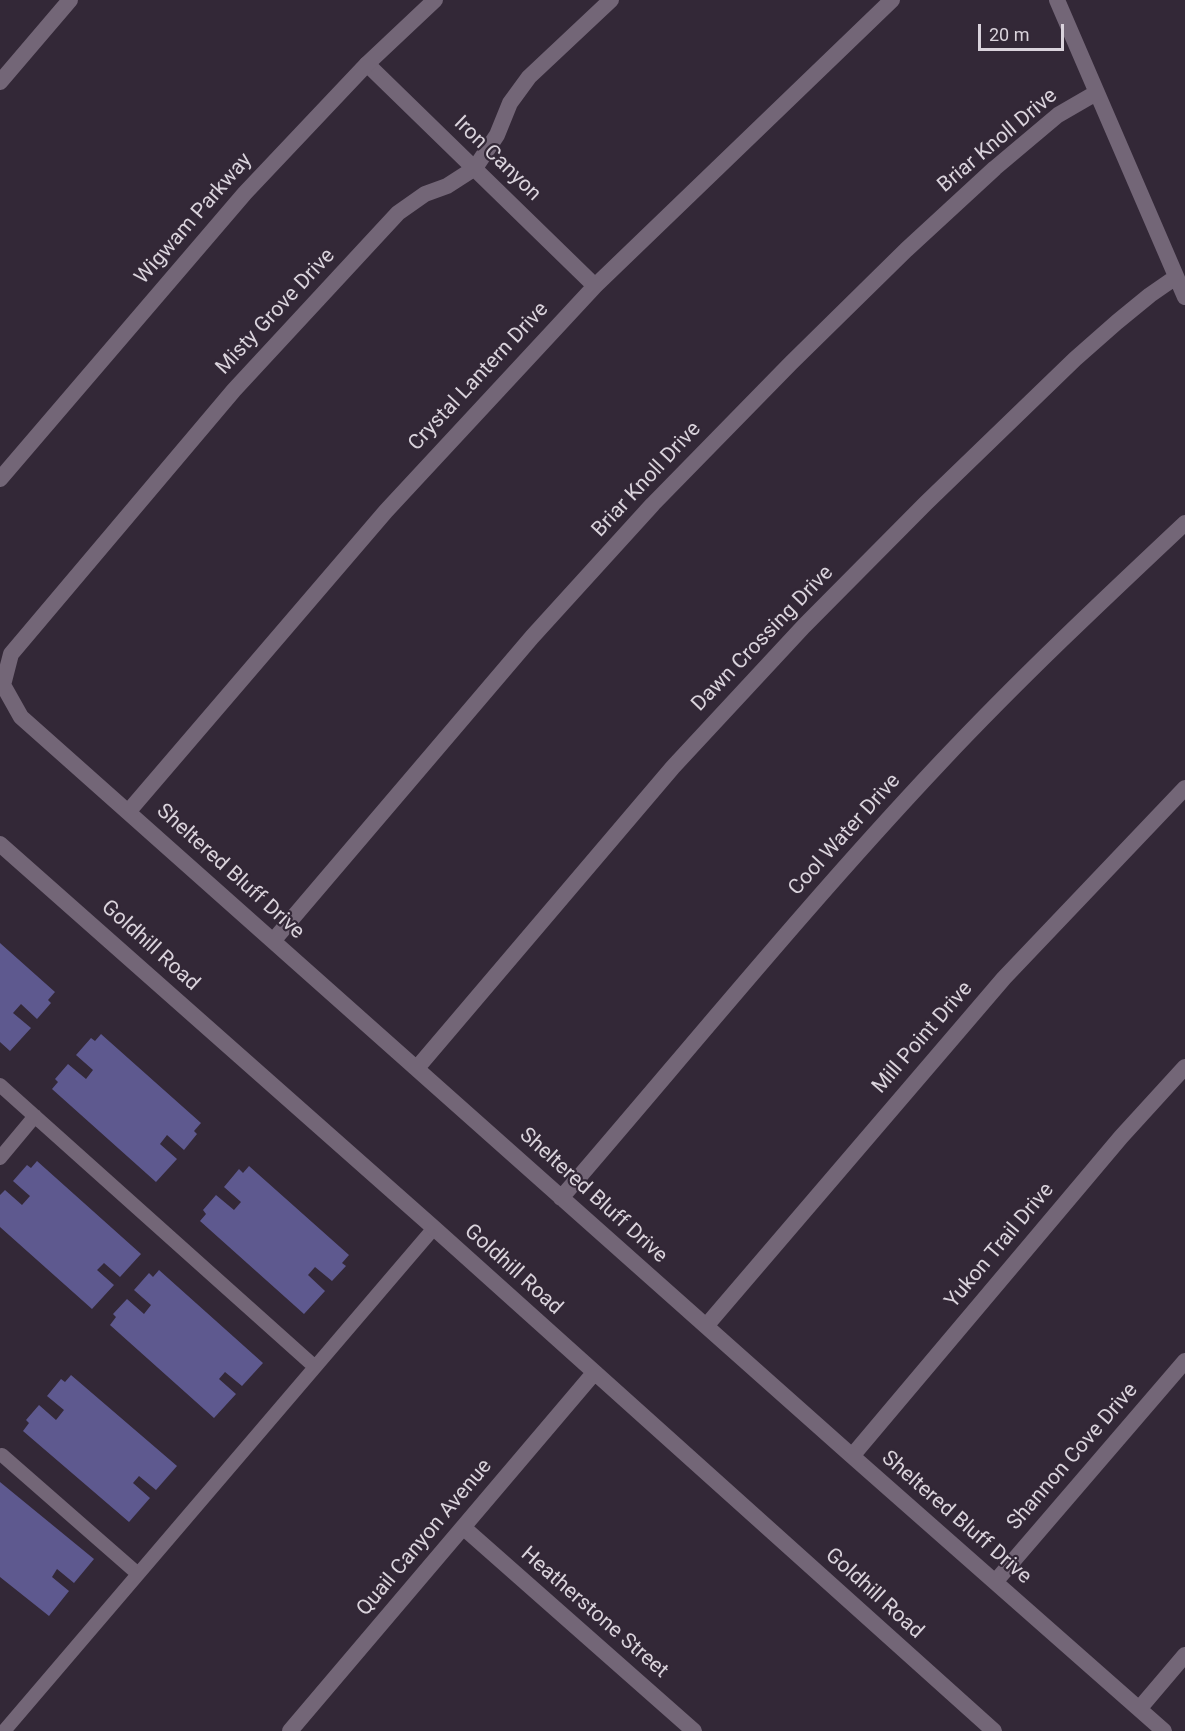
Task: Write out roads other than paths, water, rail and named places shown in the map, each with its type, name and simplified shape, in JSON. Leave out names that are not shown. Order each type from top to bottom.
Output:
[{"type":"street","points":[[0,82],[70,0]]},
{"type":"street","name":"Wigwam Parkway","points":[[0,478],[245,193],[367,64],[435,0]]},
{"type":"street","name":"Misty Grove Drive","points":[[3,685],[11,654],[234,390],[398,213],[425,194],[447,186],[475,168],[497,135],[510,103],[529,77],[611,0]]},
{"type":"street","name":"Crystal Lantern Drive","points":[[128,812],[386,511],[595,286],[892,0]]},
{"type":"street","points":[[1057,0],[1185,297]]},
{"type":"street","name":"Iron Canyon","points":[[367,64],[595,286]]},
{"type":"street","name":"Briar Knoll Drive","points":[[273,941],[532,636],[653,504],[906,250],[995,168],[1058,115],[1096,93]]},
{"type":"street","name":"Dawn Crossing Drive","points":[[417,1068],[673,767],[804,626],[926,502],[1075,359],[1141,302],[1176,277]]},
{"type":"street","name":"Cool Water Drive","points":[[561,1198],[814,903],[941,763],[1085,616],[1185,523]]},
{"type":"street","name":"Sheltered Bluff Drive","points":[[3,685],[21,717],[1164,1731]]},
{"type":"street","name":"Mill Point Drive","points":[[706,1326],[1004,978],[1185,788]]},
{"type":"street","name":"Goldhill Road","points":[[0,844],[434,1228],[994,1731]]},
{"type":"street","name":"Yukon Trail Drive","points":[[852,1456],[1121,1137],[1185,1067]]},
{"type":"street","name":"Shannon Cove Drive","points":[[995,1582],[1185,1361]]},
{"type":"street","name":"Quail Canyon Avenue","points":[[290,1731],[594,1373]]},
{"type":"street","name":"Heatherstone Street","points":[[464,1528],[694,1731]]},
{"type":"street","points":[[1139,1709],[1185,1655]]},
{"type":"lane","points":[[0,1085],[315,1367]]},
{"type":"lane","points":[[0,1158],[35,1116]]},
{"type":"lane","points":[[4,1731],[434,1228]]},
{"type":"lane","points":[[2,1455],[138,1574]]}]
